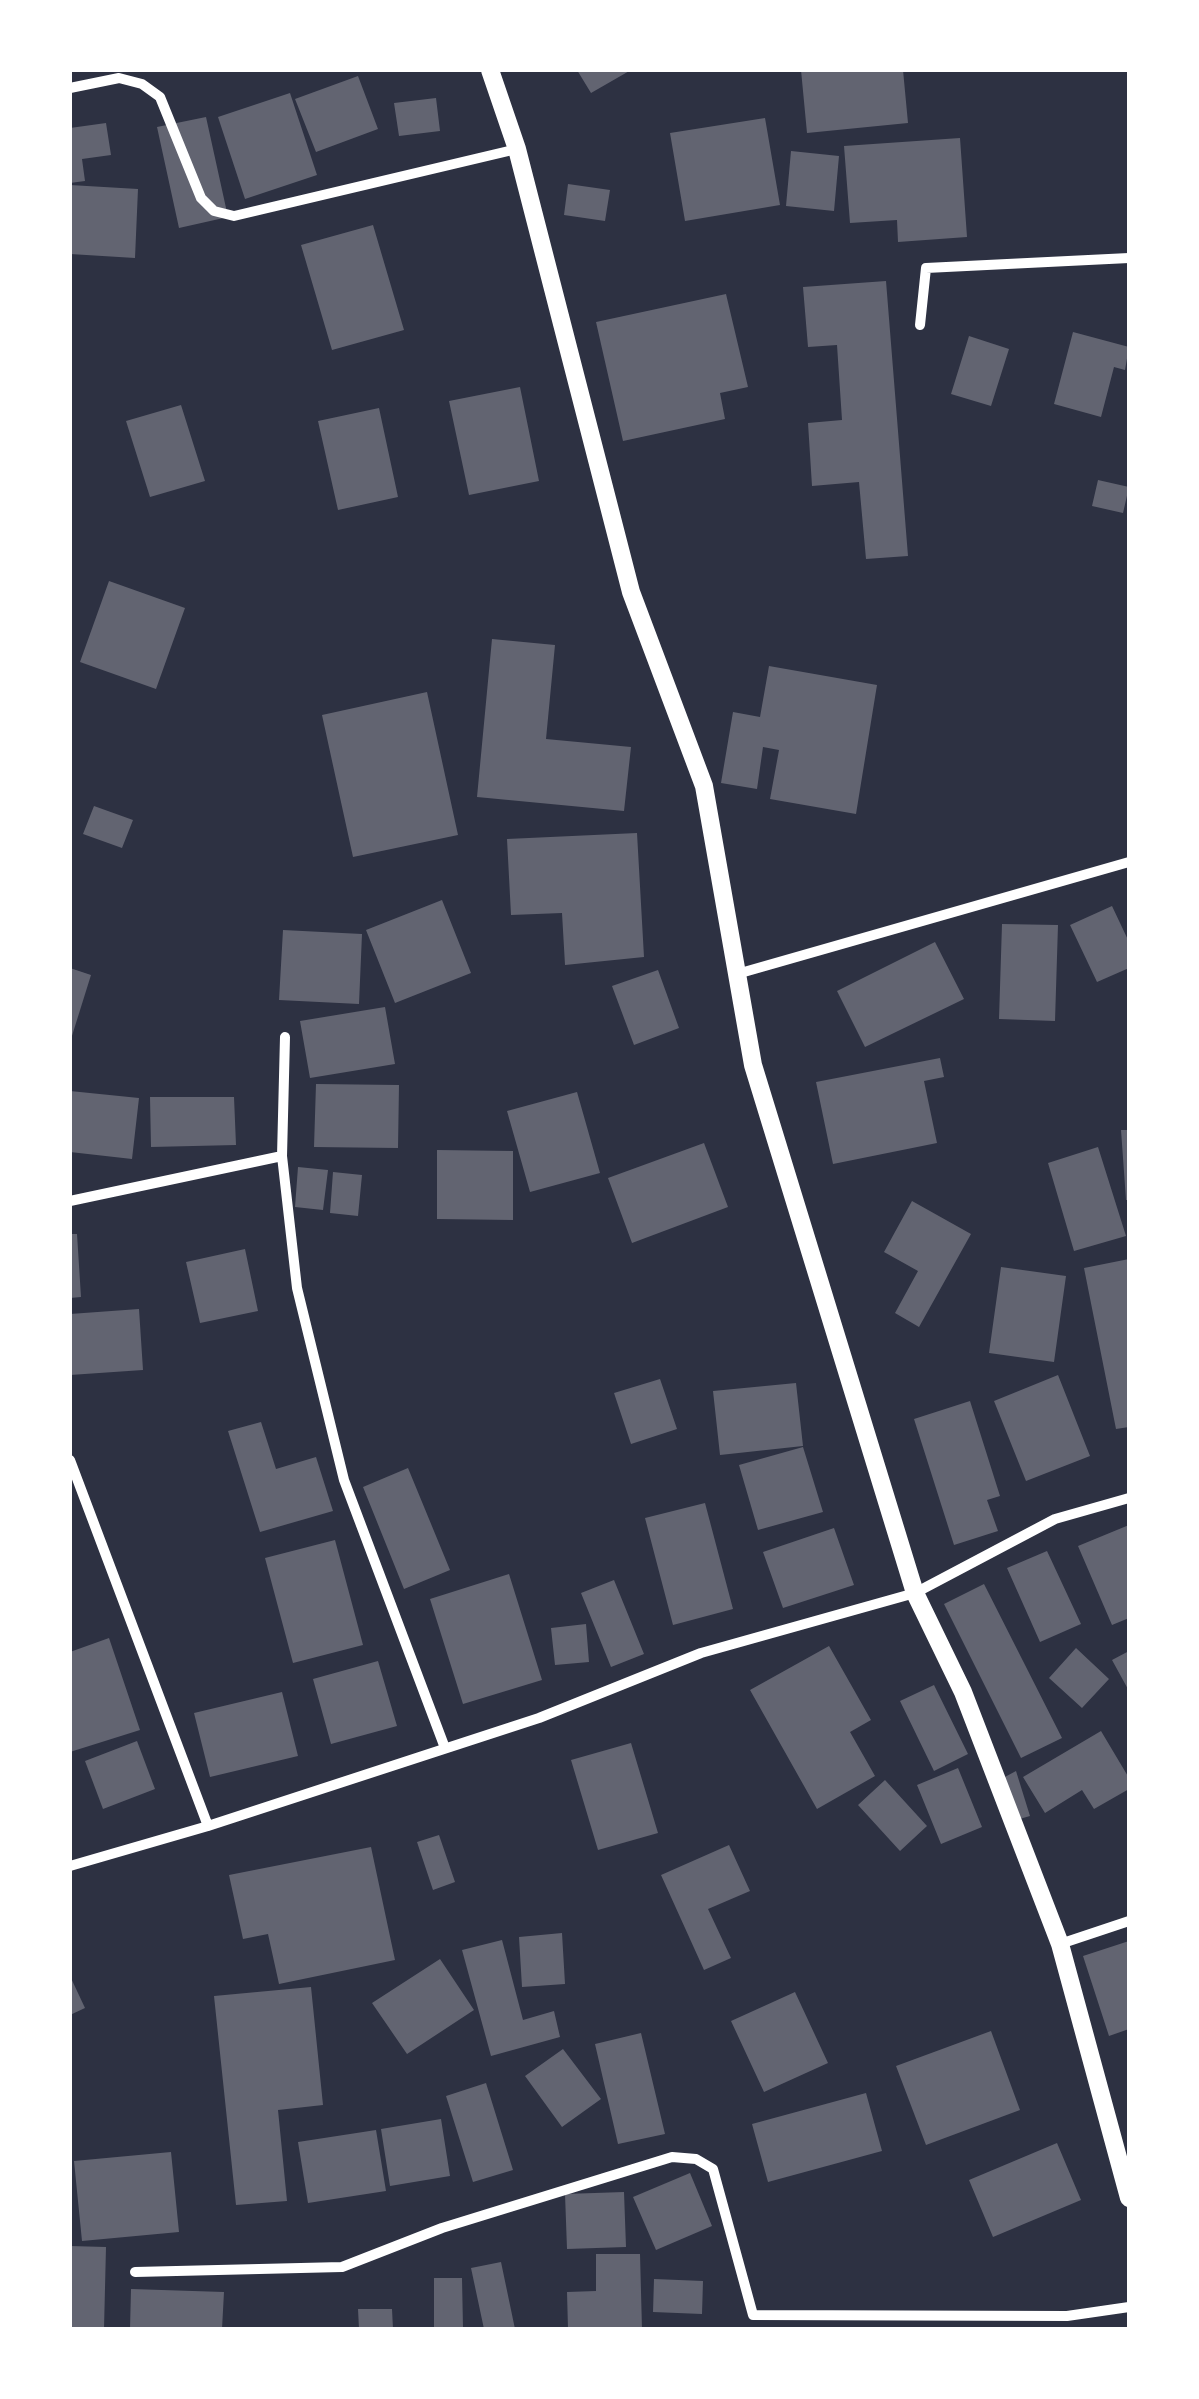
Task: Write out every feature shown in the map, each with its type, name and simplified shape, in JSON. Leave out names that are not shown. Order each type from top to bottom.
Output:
[{"type":"street","points":[[490,70],[516,149],[631,592],[704,786],[753,1065],[915,1593],[963,1692],[1060,1944],[1126,2187]]},
{"type":"street","points":[[70,88],[119,78],[142,84],[160,97],[201,198],[214,211],[234,216],[516,149]]},
{"type":"street","points":[[920,324],[926,268],[1129,258]]},
{"type":"street","points":[[738,974],[1129,862]]},
{"type":"street","points":[[285,1037],[282,1156],[297,1288],[344,1480],[445,1748]]},
{"type":"street","points":[[70,1201],[282,1156]]},
{"type":"street","points":[[70,1460],[208,1826]]},
{"type":"street","points":[[70,1866],[208,1826],[539,1718],[702,1653],[915,1593],[1055,1519],[1129,1498]]},
{"type":"street","points":[[1060,1944],[1129,1921]]},
{"type":"street","points":[[135,2272],[342,2267],[442,2228],[672,2157],[696,2159],[713,2168],[753,2315],[753,2329]]},
{"type":"street","points":[[753,2315],[1067,2316],[1129,2307]]},
{"type":"building","points":[[577,70],[631,70],[591,93]]},
{"type":"building","points":[[801,70],[903,70],[908,123],[807,133]]},
{"type":"building","points":[[358,76],[378,129],[316,152],[295,99]]},
{"type":"building","points":[[290,93],[317,175],[245,199],[218,117]]},
{"type":"building","points":[[436,98],[440,131],[399,136],[394,103]]},
{"type":"building","points":[[206,117],[228,217],[179,228],[157,127]]},
{"type":"building","points":[[765,118],[780,205],[685,221],[670,133]]},
{"type":"building","points":[[106,123],[111,155],[82,159],[85,181],[70,183],[70,128]]},
{"type":"building","points":[[960,138],[967,237],[898,242],[897,220],[850,223],[844,146]]},
{"type":"building","points":[[791,151],[839,156],[834,211],[786,206]]},
{"type":"building","points":[[568,184],[610,190],[605,221],[564,215]]},
{"type":"building","points":[[70,185],[138,189],[135,258],[70,254]]},
{"type":"building","points":[[373,225],[404,330],[332,350],[301,245]]},
{"type":"building","points":[[886,281],[908,556],[866,559],[859,482],[812,486],[808,423],[842,420],[837,345],[808,347],[803,287]]},
{"type":"building","points":[[726,294],[748,387],[720,393],[725,419],[623,441],[596,322]]},
{"type":"building","points":[[1073,332],[1129,347],[1125,370],[1114,367],[1101,417],[1054,404]]},
{"type":"building","points":[[969,336],[1009,349],[991,406],[951,394]]},
{"type":"building","points":[[520,387],[539,481],[469,495],[449,401]]},
{"type":"building","points":[[181,405],[205,481],[150,497],[126,421]]},
{"type":"building","points":[[379,408],[398,497],[338,510],[318,421]]},
{"type":"building","points":[[1098,480],[1129,487],[1123,513],[1092,506]]},
{"type":"building","points":[[109,581],[185,608],[156,689],[80,662]]},
{"type":"building","points":[[492,639],[555,645],[546,739],[631,747],[624,811],[477,797]]},
{"type":"building","points":[[769,666],[877,685],[856,814],[770,799],[779,750],[763,747],[757,789],[721,783],[733,712],[760,717]]},
{"type":"building","points":[[427,692],[458,835],[353,857],[322,715]]},
{"type":"building","points":[[94,806],[133,820],[122,848],[83,834]]},
{"type":"building","points":[[637,833],[644,957],[565,965],[562,913],[511,915],[507,839]]},
{"type":"building","points":[[442,900],[471,973],[395,1003],[366,930]]},
{"type":"building","points":[[1112,906],[1129,942],[1129,968],[1097,982],[1070,925]]},
{"type":"building","points":[[1002,924],[1058,925],[1055,1021],[999,1019]]},
{"type":"building","points":[[283,930],[362,934],[359,1004],[279,1000]]},
{"type":"building","points":[[935,942],[964,999],[865,1047],[837,991]]},
{"type":"building","points":[[70,968],[91,975],[71,1039],[70,1039]]},
{"type":"building","points":[[658,970],[679,1028],[634,1045],[612,986]]},
{"type":"building","points":[[385,1007],[395,1064],[310,1078],[300,1021]]},
{"type":"building","points":[[940,1058],[944,1077],[924,1081],[937,1143],[833,1164],[816,1082]]},
{"type":"building","points":[[316,1084],[399,1085],[398,1148],[314,1147]]},
{"type":"building","points":[[70,1091],[139,1098],[132,1159],[70,1152]]},
{"type":"building","points":[[577,1092],[600,1173],[530,1192],[507,1111]]},
{"type":"building","points":[[150,1097],[234,1097],[236,1145],[151,1147]]},
{"type":"building","points":[[1121,1130],[1129,1130],[1129,1200],[1126,1200]]},
{"type":"building","points":[[704,1143],[728,1207],[632,1243],[608,1178]]},
{"type":"building","points":[[1098,1147],[1126,1236],[1074,1251],[1048,1163]]},
{"type":"building","points":[[437,1150],[513,1151],[513,1220],[437,1219]]},
{"type":"building","points":[[298,1167],[328,1170],[323,1210],[295,1207]]},
{"type":"building","points":[[333,1172],[362,1175],[358,1216],[330,1213]]},
{"type":"building","points":[[912,1201],[971,1234],[919,1327],[895,1313],[918,1271],[884,1252]]},
{"type":"building","points":[[70,1234],[77,1234],[81,1297],[70,1298]]},
{"type":"building","points":[[245,1249],[258,1311],[200,1323],[186,1262]]},
{"type":"building","points":[[1129,1259],[1129,1427],[1116,1429],[1084,1268]]},
{"type":"building","points":[[1001,1267],[1066,1276],[1054,1362],[989,1353]]},
{"type":"building","points":[[139,1309],[143,1370],[70,1375],[70,1314]]},
{"type":"building","points":[[1058,1375],[1090,1456],[1026,1481],[994,1401]]},
{"type":"building","points":[[660,1379],[677,1429],[631,1444],[614,1393]]},
{"type":"building","points":[[796,1383],[803,1446],[720,1455],[713,1391]]},
{"type":"building","points":[[970,1401],[1000,1496],[987,1500],[998,1531],[954,1545],[914,1419]]},
{"type":"building","points":[[261,1422],[276,1469],[316,1457],[333,1511],[260,1532],[228,1431]]},
{"type":"building","points":[[803,1447],[823,1512],[758,1530],[739,1465]]},
{"type":"building","points":[[408,1468],[450,1570],[404,1589],[363,1487]]},
{"type":"building","points":[[705,1503],[733,1609],[673,1625],[645,1518]]},
{"type":"building","points":[[1129,1525],[1129,1618],[1112,1625],[1078,1546]]},
{"type":"building","points":[[834,1528],[854,1585],[783,1608],[763,1552]]},
{"type":"building","points":[[335,1540],[363,1645],[293,1663],[265,1558]]},
{"type":"building","points":[[1047,1551],[1081,1624],[1040,1642],[1007,1568]]},
{"type":"building","points":[[509,1574],[542,1680],[463,1704],[430,1599]]},
{"type":"building","points":[[614,1580],[644,1654],[611,1667],[581,1593]]},
{"type":"building","points":[[984,1584],[1062,1738],[1021,1758],[944,1604]]},
{"type":"building","points":[[586,1624],[589,1662],[555,1665],[551,1628]]},
{"type":"building","points":[[109,1638],[140,1730],[70,1752],[70,1652]]},
{"type":"building","points":[[829,1646],[871,1720],[850,1732],[875,1776],[817,1809],[750,1690]]},
{"type":"building","points":[[1076,1648],[1109,1679],[1082,1708],[1049,1678]]},
{"type":"building","points":[[1129,1651],[1129,1691],[1112,1660]]},
{"type":"building","points":[[378,1661],[397,1726],[331,1744],[313,1679]]},
{"type":"building","points":[[934,1685],[968,1754],[934,1771],[900,1701]]},
{"type":"building","points":[[282,1692],[298,1756],[210,1777],[194,1713]]},
{"type":"building","points":[[1101,1731],[1129,1778],[1129,1789],[1094,1809],[1082,1790],[1045,1813],[1023,1777]]},
{"type":"building","points":[[137,1741],[155,1789],[103,1809],[85,1761]]},
{"type":"building","points":[[631,1743],[658,1833],[598,1850],[571,1760]]},
{"type":"building","points":[[958,1768],[982,1827],[941,1844],[917,1785]]},
{"type":"building","points":[[1016,1771],[1030,1816],[1016,1820],[1003,1778]]},
{"type":"building","points":[[885,1780],[927,1826],[900,1851],[858,1805]]},
{"type":"building","points":[[439,1835],[455,1882],[433,1890],[417,1842]]},
{"type":"building","points":[[729,1845],[750,1891],[708,1909],[731,1958],[704,1970],[661,1875]]},
{"type":"building","points":[[371,1847],[395,1960],[279,1984],[268,1934],[243,1939],[229,1875]]},
{"type":"building","points":[[562,1933],[565,1984],[522,1987],[519,1937]]},
{"type":"building","points":[[502,1940],[523,2020],[554,2011],[560,2037],[491,2056],[462,1950]]},
{"type":"building","points":[[1129,1941],[1129,2029],[1109,2036],[1083,1956]]},
{"type":"building","points":[[440,1959],[474,2010],[407,2054],[372,2003]]},
{"type":"building","points":[[70,1976],[85,2008],[70,2015]]},
{"type":"building","points":[[311,1987],[323,2105],[278,2110],[287,2201],[236,2205],[214,1996]]},
{"type":"building","points":[[795,1992],[828,2063],[764,2092],[731,2021]]},
{"type":"building","points":[[991,2031],[1020,2110],[926,2145],[896,2066]]},
{"type":"building","points":[[641,2033],[665,2134],[618,2144],[595,2044]]},
{"type":"building","points":[[563,2049],[601,2099],[562,2127],[525,2076]]},
{"type":"building","points":[[486,2083],[513,2170],[473,2182],[446,2096]]},
{"type":"building","points":[[866,2093],[882,2151],[768,2182],[752,2124]]},
{"type":"building","points":[[441,2119],[450,2176],[390,2186],[381,2129]]},
{"type":"building","points":[[376,2130],[386,2191],[308,2203],[298,2142]]},
{"type":"building","points":[[1057,2143],[1081,2200],[993,2237],[969,2180]]},
{"type":"building","points":[[171,2152],[179,2232],[82,2241],[74,2161]]},
{"type":"building","points":[[690,2173],[712,2226],[656,2250],[633,2197]]},
{"type":"building","points":[[624,2192],[626,2247],[567,2249],[565,2194]]},
{"type":"building","points":[[70,2246],[106,2247],[104,2329],[70,2329]]},
{"type":"building","points":[[596,2254],[640,2254],[642,2329],[568,2329],[567,2292],[596,2291]]},
{"type":"building","points":[[501,2262],[515,2329],[484,2329],[471,2268]]},
{"type":"building","points":[[434,2278],[462,2278],[463,2328],[434,2328]]},
{"type":"building","points":[[654,2279],[703,2281],[702,2314],[653,2312]]},
{"type":"building","points":[[131,2289],[224,2292],[222,2329],[130,2329]]},
{"type":"building","points":[[358,2309],[392,2309],[393,2329],[359,2329]]}]
